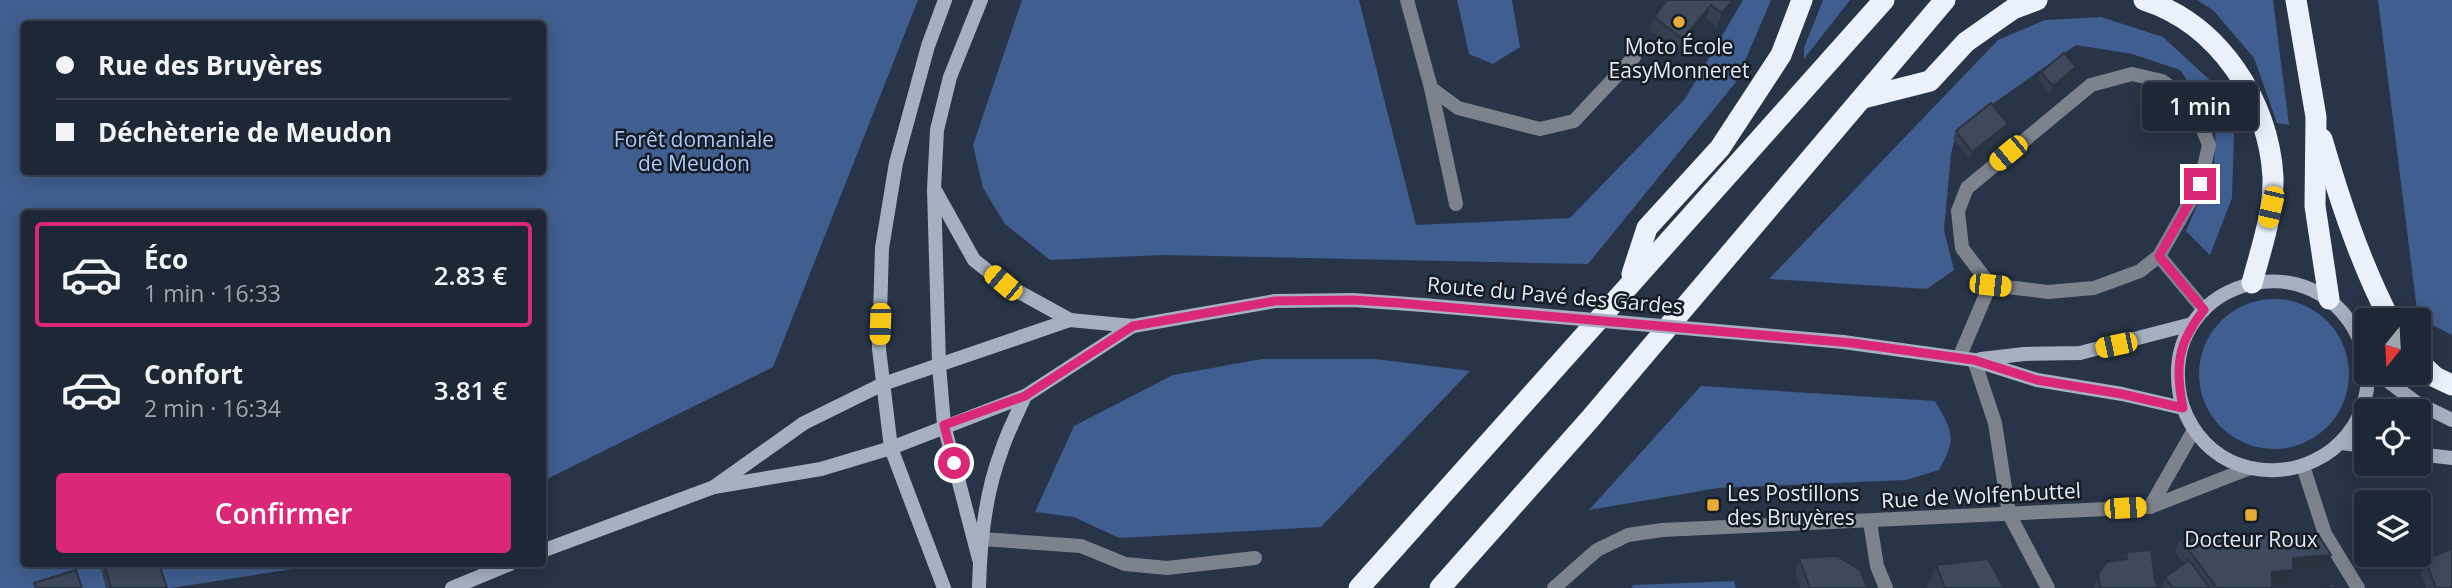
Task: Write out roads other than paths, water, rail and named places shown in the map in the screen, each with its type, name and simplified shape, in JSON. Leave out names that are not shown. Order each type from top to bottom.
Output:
[{"type":"highway","points":[[1629,283],[1647,228],[1720,148],[1781,55],[1802,0]]},
{"type":"highway","points":[[1359,588],[1884,0]]},
{"type":"highway","points":[[1440,588],[1590,419],[1945,0]]},
{"type":"highway","points":[[1863,98],[1930,81],[1966,42],[2012,9],[2037,0]]},
{"type":"highway","points":[[2144,0],[2179,16],[2205,36],[2244,81],[2258,107],[2273,178],[2271,207],[2252,283]]},
{"type":"highway","points":[[2296,0],[2316,117],[2341,205],[2384,308]]},
{"type":"highway","points":[[2316,117],[2315,206],[2329,299]]},
{"type":"highway","points":[[2431,373],[2452,385]]},
{"type":"main road","points":[[944,588],[891,448],[879,349],[882,248],[896,163],[928,46],[945,0]]},
{"type":"main road","points":[[979,559],[944,425],[939,365],[934,189],[937,130],[950,77],[981,0]]},
{"type":"main road","points":[[934,189],[974,260],[1003,283],[1070,320]]},
{"type":"main road","points":[[2354,328],[2329,299],[2306,286],[2279,281],[2252,283],[2226,292],[2204,310],[2193,324],[2181,350],[2177,379],[2183,408],[2194,430],[2210,448],[2229,460],[2250,468],[2277,471],[2303,466],[2323,457],[2341,443],[2357,420],[2366,385]]},
{"type":"main road","name":"Route du Pavé des Gardes","points":[[714,487],[804,423],[883,384],[1070,320],[1133,326],[1275,301],[1353,300],[1423,305],[1843,342],[1967,359],[2037,380],[2122,394],[2183,408]]},
{"type":"main road","name":"Route du Pavé des Gardes","points":[[1967,359],[2080,353],[2193,324]]},
{"type":"main road","name":"Route du Pavé des Gardes","points":[[546,550],[714,487],[821,469],[891,448],[944,425],[1025,396],[1133,326]]},
{"type":"main road","points":[[2392,385],[2417,404],[2452,420]]},
{"type":"main road","points":[[979,588],[979,559],[991,487],[1000,452],[1025,396]]},
{"type":"main road","points":[[2341,443],[2354,445]]},
{"type":"main road","points":[[2431,456],[2452,458]]},
{"type":"main road","points":[[452,588],[472,584],[504,567]]},
{"type":"street","points":[[1407,0],[1431,88],[1457,204]]},
{"type":"street","points":[[1431,88],[1458,108],[1539,129],[1574,121],[1634,57]]},
{"type":"street","points":[[2132,74],[2162,81],[2192,102],[2209,145],[2200,184],[2159,256],[2140,271],[2094,288],[2048,292],[1990,285],[1962,248],[1958,211],[1967,188],[2091,85],[2132,74]]},
{"type":"street","points":[[2159,256],[2204,310]]},
{"type":"street","points":[[1990,285],[1967,359],[1995,422],[2009,514],[2048,588]]},
{"type":"street","points":[[2150,507],[2194,430]]},
{"type":"street","points":[[2303,466],[2325,534],[2358,588]]},
{"type":"street","name":"Rue de Wolfenbuttel","points":[[1554,588],[1597,550],[1628,535],[1639,533],[2150,507],[2250,468]]},
{"type":"street","points":[[1870,522],[1877,566],[1886,588]]},
{"type":"street","points":[[982,539],[1081,546],[1125,564],[1167,568],[1255,558]]},
{"type":"street","points":[[1570,588],[1573,569]]},
{"type":"place","name":"Moto École EasyMonneret","points":[[1679,22]]},
{"type":"place","name":"Les Postillons des Bruyères","points":[[1713,505]]},
{"type":"place","name":"Docteur Roux","points":[[2251,515]]},
{"type":"park label","name":"Forêt domaniale de Meudon","points":[[694,151]]}]
